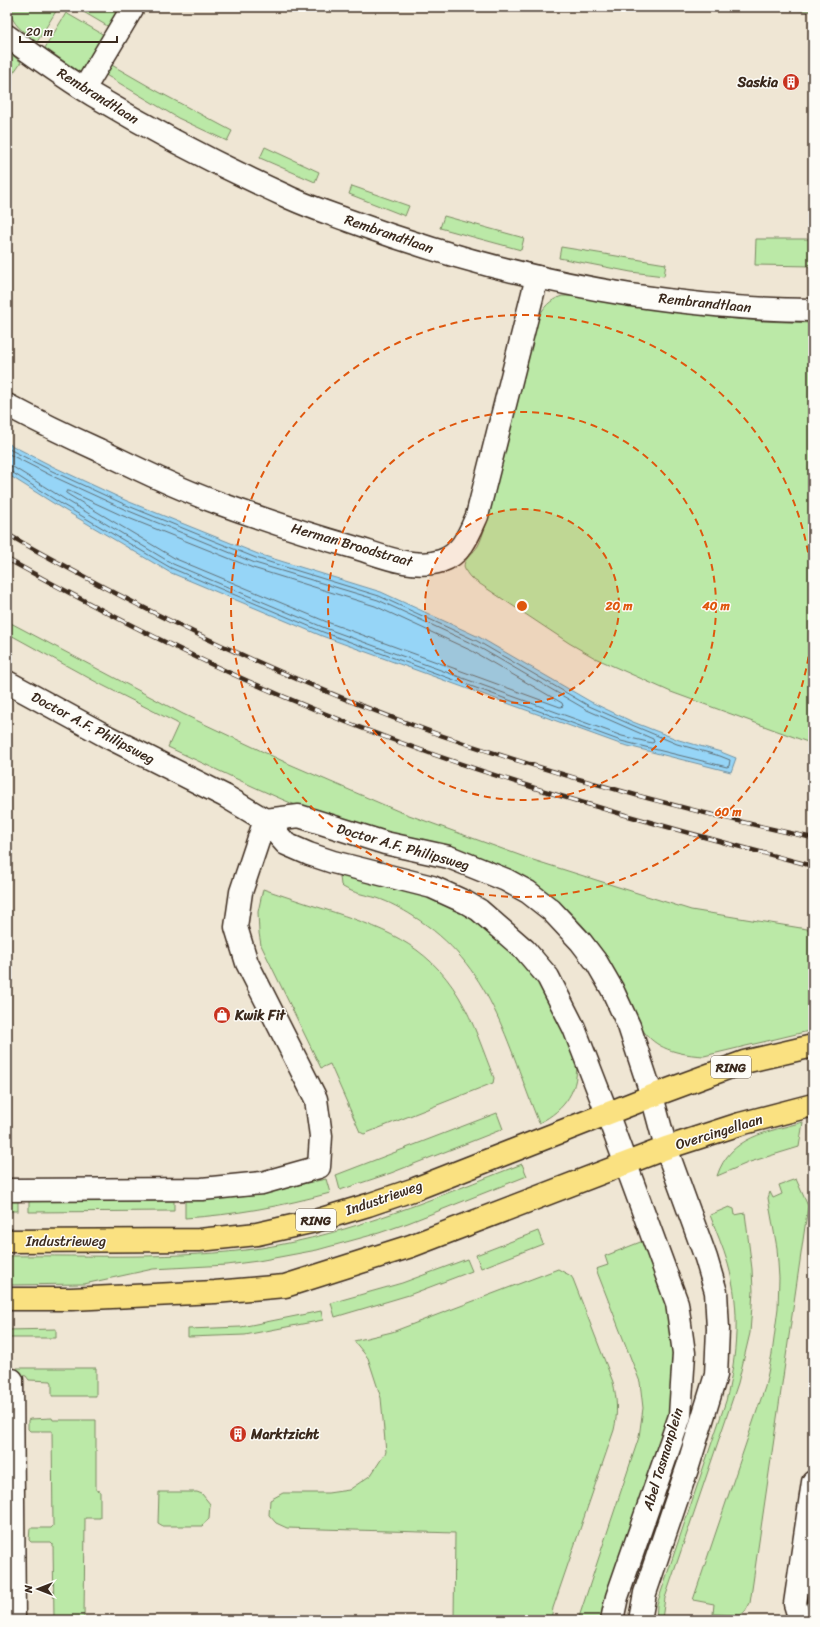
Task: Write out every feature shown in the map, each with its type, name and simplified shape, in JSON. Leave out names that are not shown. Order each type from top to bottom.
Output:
[{"type":"main road","name":"RING","points":[[652,1096],[744,1062],[813,1046]]},
{"type":"main road","name":"Industrieweg","points":[[7,1241],[199,1240],[257,1234],[315,1221],[415,1189],[652,1096]]},
{"type":"main road","name":"Overcingellaan","points":[[626,1164],[666,1148],[740,1124],[813,1105]]},
{"type":"main road","points":[[7,1299],[71,1299],[208,1293],[284,1286],[411,1246],[541,1195],[626,1164]]},
{"type":"street","points":[[84,89],[133,7]]},
{"type":"street","name":"Rembrandtlaan","points":[[7,36],[84,89],[149,127],[287,197],[427,248],[537,278],[586,288],[703,304],[776,310],[813,310]]},
{"type":"street","name":"Herman Broodstraat","points":[[7,405],[123,462],[216,502],[310,535],[405,562],[424,564],[441,561],[456,553],[467,539],[477,516],[537,278]]},
{"type":"street","name":"Doctor A.F. Philipsweg","points":[[7,682],[95,730],[225,796],[264,820],[286,844],[332,862],[432,887],[479,910],[525,950],[548,977],[574,1028],[607,1113]]},
{"type":"street","name":"Doctor A.F. Philipsweg","points":[[264,820],[298,816],[385,843],[449,857],[506,880],[528,892],[551,910],[581,942],[597,963],[612,989],[629,1026],[652,1096],[666,1148]]},
{"type":"street","points":[[7,1190],[202,1189],[262,1183],[319,1166],[321,1136],[316,1099],[247,963],[236,926],[241,892],[264,820]]},
{"type":"street","name":"Abel Tasmanplein","points":[[607,1113],[677,1303],[684,1353],[680,1416],[617,1597],[612,1620]]},
{"type":"street","name":"Abel Tasmanplein","points":[[640,1620],[645,1593],[706,1413],[717,1367],[718,1329],[716,1292],[706,1258],[666,1148]]},
{"type":"street","points":[[12,1380],[14,1620]]},
{"type":"street","points":[[792,1615],[813,1482]]},
{"type":"green space","points":[[9,7],[58,8],[37,42],[15,23],[12,19]]},
{"type":"green space","points":[[75,7],[121,7],[109,27]]},
{"type":"green space","points":[[751,7],[813,7],[813,11],[751,9]]},
{"type":"green space","points":[[66,13],[104,35],[81,73],[45,48]]},
{"type":"green space","points":[[7,51],[21,62],[7,82]]},
{"type":"green space","points":[[110,64],[232,131],[227,141],[178,118],[104,74]]},
{"type":"green space","points":[[265,147],[319,172],[315,182],[260,158]]},
{"type":"green space","points":[[352,186],[409,206],[405,216],[349,194]]},
{"type":"green space","points":[[444,216],[524,238],[521,250],[440,228]]},
{"type":"green space","points":[[756,239],[813,239],[813,266],[755,265]]},
{"type":"green space","points":[[561,247],[666,264],[664,276],[631,272],[559,258]]},
{"type":"green space","points":[[562,296],[574,296],[627,306],[709,316],[760,321],[813,323],[813,744],[671,692],[595,658],[569,643],[471,578],[464,568],[464,564],[478,546],[485,527],[538,319],[547,304]]},
{"type":"green space","points":[[7,621],[183,714],[287,763],[398,811],[530,859],[691,910],[813,930],[813,1030],[704,1056],[681,1053],[664,1047],[651,1039],[642,1029],[612,967],[587,930],[572,914],[539,887],[505,867],[471,854],[368,829],[309,810],[256,788],[168,747],[178,725],[177,723],[98,683],[7,633]]},
{"type":"green space","points":[[343,874],[413,891],[441,902],[477,923],[510,949],[525,964],[553,1005],[576,1059],[576,1080],[573,1089],[569,1097],[556,1112],[539,1123],[493,1008],[479,982],[461,958],[440,936],[409,913],[377,898],[343,887],[341,885],[340,877]]},
{"type":"green space","points":[[263,889],[364,923],[383,931],[417,950],[446,978],[459,997],[474,1026],[494,1078],[493,1083],[364,1134],[360,1132],[330,1064],[321,1068],[261,945],[258,912]]},
{"type":"green space","points":[[497,1113],[503,1129],[391,1173],[340,1190],[336,1175]]},
{"type":"green space","points":[[803,1122],[799,1147],[750,1162],[717,1176],[723,1163],[731,1152],[741,1144],[764,1133]]},
{"type":"green space","points":[[522,1164],[527,1176],[408,1223],[379,1233],[317,1250],[227,1265],[153,1269],[84,1284],[7,1285],[7,1256],[166,1256],[229,1252],[295,1242],[361,1224]]},
{"type":"green space","points":[[326,1179],[330,1193],[258,1209],[222,1215],[185,1218],[185,1200],[246,1196]]},
{"type":"green space","points":[[796,1179],[808,1206],[750,1603],[745,1612],[740,1615],[713,1614],[714,1604],[693,1600],[765,1387],[772,1354],[778,1308],[779,1278],[777,1248],[768,1198],[770,1192],[773,1198],[782,1194],[779,1185]]},
{"type":"green space","points":[[7,1201],[18,1201],[18,1211],[7,1211]]},
{"type":"green space","points":[[29,1201],[174,1201],[174,1211],[29,1212]]},
{"type":"green space","points":[[729,1207],[734,1209],[735,1215],[745,1213],[752,1269],[753,1291],[750,1333],[738,1383],[665,1598],[662,1619],[656,1620],[657,1604],[726,1401],[730,1384],[735,1350],[735,1298],[728,1264],[710,1215]]},
{"type":"green space","points":[[538,1231],[543,1244],[481,1268],[476,1255]]},
{"type":"green space","points":[[643,1241],[665,1295],[675,1345],[670,1413],[601,1620],[578,1620],[639,1437],[643,1408],[640,1382],[596,1269],[608,1265],[605,1256]]},
{"type":"green space","points":[[467,1259],[472,1271],[409,1295],[335,1317],[331,1303],[402,1283]]},
{"type":"green space","points":[[558,1269],[571,1276],[573,1279],[613,1382],[616,1412],[614,1430],[553,1608],[551,1620],[454,1620],[455,1533],[287,1528],[276,1523],[269,1515],[270,1500],[283,1493],[328,1493],[349,1490],[371,1475],[386,1452],[381,1398],[368,1358],[354,1341],[392,1332]]},
{"type":"green space","points":[[321,1311],[323,1320],[245,1335],[188,1337],[188,1329],[241,1327]]},
{"type":"green space","points":[[56,1329],[56,1338],[7,1338],[7,1330]]},
{"type":"green space","points":[[17,1368],[96,1368],[96,1396],[52,1396],[51,1381],[29,1380],[26,1376],[17,1373]]},
{"type":"green space","points":[[52,1418],[53,1420],[96,1420],[96,1490],[100,1491],[100,1518],[85,1518],[84,1620],[54,1620],[53,1544],[51,1542],[31,1542],[29,1540],[30,1528],[51,1528],[53,1526],[52,1431],[30,1431],[28,1429],[28,1420]]},
{"type":"green space","points":[[159,1492],[197,1492],[202,1494],[210,1504],[209,1518],[202,1526],[163,1526],[158,1523]]},
{"type":"water","points":[[7,443],[127,501],[258,554],[381,592],[479,637],[591,702],[633,722],[679,740],[721,752],[736,758],[731,772],[620,744],[322,636],[169,572],[7,474]]},
{"type":"railway","points":[[7,534],[112,591],[219,644],[273,669],[384,714],[440,735],[578,779],[672,805],[813,838]]},
{"type":"railway","points":[[7,559],[82,600],[198,658],[316,710],[377,734],[499,777],[624,815],[813,866]]},
{"type":"place","name":"Saskia","points":[[791,82]]},
{"type":"place","name":"Kwik Fit","points":[[222,1015]]},
{"type":"place","name":"Marktzicht","points":[[238,1434]]}]
